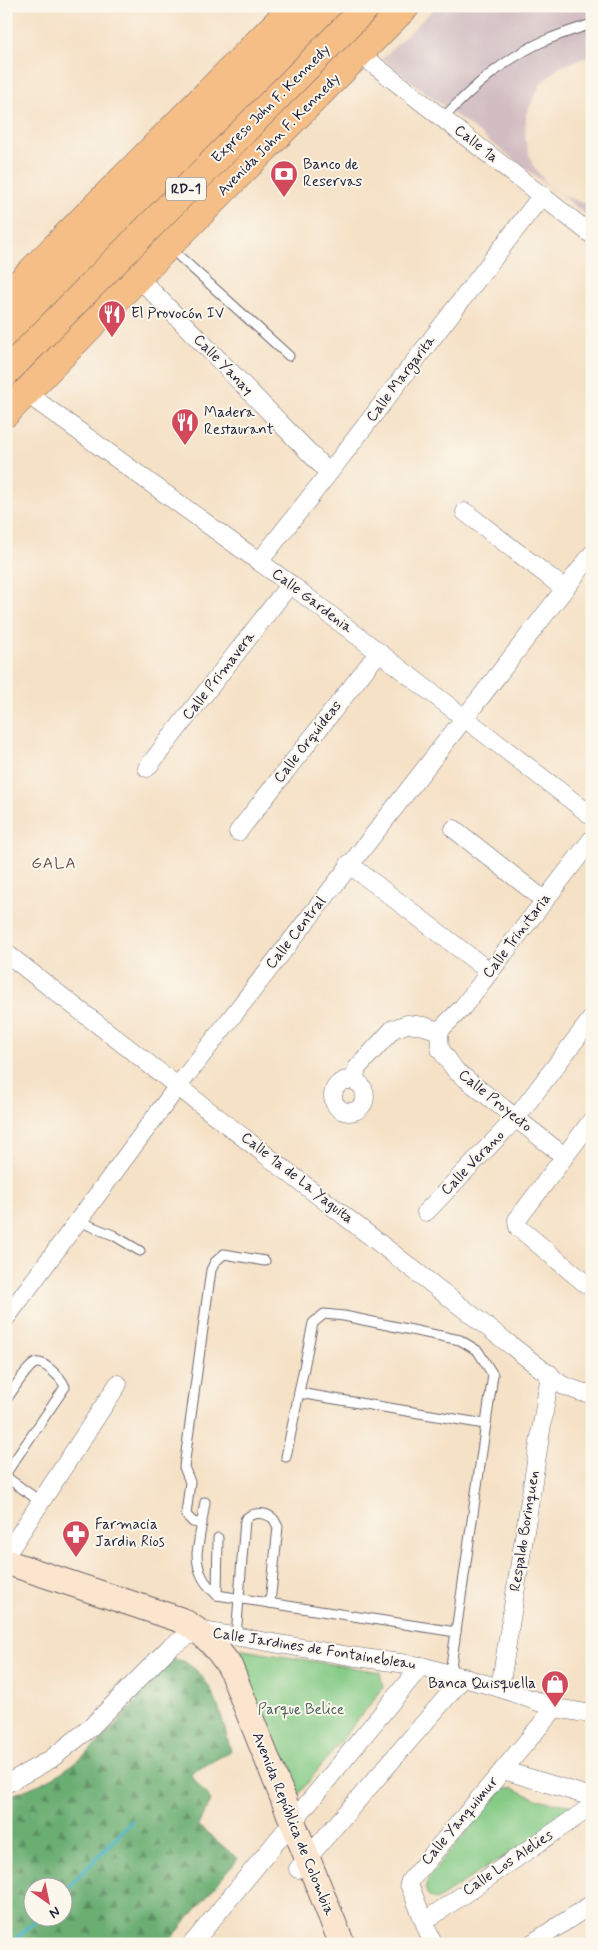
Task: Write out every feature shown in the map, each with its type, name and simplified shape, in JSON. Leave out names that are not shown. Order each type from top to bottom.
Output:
[{"type":"main road","points":[[6,308],[13,290],[294,6]]},
{"type":"main road","name":"Expreso John F. Kennedy","points":[[6,334],[329,6]]},
{"type":"main road","name":"Expreso John F. Kennedy","points":[[6,372],[366,6]]},
{"type":"main road","name":"Avenida John F. Kennedy","points":[[6,413],[13,388],[74,344],[168,246],[406,6]]},
{"type":"main road","points":[[6,341],[8,346],[25,361],[44,357],[74,344]]},
{"type":"main road","points":[[6,1562],[181,1620],[189,1634]]},
{"type":"main road","points":[[6,1577],[162,1630],[189,1634]]},
{"type":"main road","name":"Avenida República de Colombia","points":[[189,1634],[197,1650],[210,1664],[222,1685],[342,1944]]},
{"type":"main road","name":"Avenida República de Colombia","points":[[303,1863],[328,1944]]},
{"type":"street","name":"Calle 1a","points":[[360,54],[592,235]]},
{"type":"street","name":"Calle Margarita","points":[[259,562],[542,195]]},
{"type":"street","name":"Calle Yanay","points":[[138,278],[329,473]]},
{"type":"street","name":"Calle Gardenia","points":[[13,388],[290,584],[592,816]]},
{"type":"street","points":[[465,512],[565,589]]},
{"type":"street","name":"Calle Central","points":[[6,1318],[178,1086],[592,554]]},
{"type":"street","name":"Calle Primavera","points":[[147,768],[290,584]]},
{"type":"street","name":"Calle Orquídeas","points":[[238,832],[379,652]]},
{"type":"street","points":[[454,829],[544,900]]},
{"type":"street","name":"Calle Trinitaria","points":[[439,1031],[462,1008],[592,839]]},
{"type":"street","points":[[349,864],[490,972]]},
{"type":"street","name":"Calle 1a de La Yaguita","points":[[6,953],[562,1385],[592,1394]]},
{"type":"street","name":"Calle Verano","points":[[426,1212],[516,1118],[592,1018]]},
{"type":"street","points":[[354,1081],[357,1068],[393,1028],[407,1024],[424,1026],[439,1031]]},
{"type":"street","name":"Calle Proyecto","points":[[439,1031],[440,1049],[456,1071],[564,1156]]},
{"type":"street","points":[[592,1120],[517,1220],[518,1227],[586,1284],[592,1285]]},
{"type":"street","name":"Respaldo Borinquen","points":[[500,1688],[550,1374]]},
{"type":"street","points":[[6,1555],[118,1384]]},
{"type":"street","points":[[7,1782],[51,1759],[90,1728],[170,1647],[189,1634]]},
{"type":"street","name":"Calle Jardines de Fontainebleau","points":[[189,1634],[236,1637],[421,1666],[500,1688],[555,1708],[592,1714]]},
{"type":"street","points":[[192,1944],[421,1666]]},
{"type":"street","points":[[303,1863],[457,1675]]},
{"type":"street","name":"Calle Yanquimur","points":[[433,1944],[409,1884],[410,1881],[555,1708]]},
{"type":"street","points":[[503,1770],[592,1797]]},
{"type":"street","name":"Calle Los Alelies","points":[[425,1920],[592,1806]]},
{"type":"street","points":[[531,1944],[592,1904]]},
{"type":"lane","points":[[443,118],[472,89],[504,64],[543,41],[592,24]]},
{"type":"lane","points":[[168,246],[289,356]]},
{"type":"lane","points":[[78,1221],[113,1235],[140,1251]]},
{"type":"lane","points":[[202,1524],[194,1522],[186,1515],[190,1482],[184,1467],[211,1270],[215,1262],[224,1254],[265,1261]]},
{"type":"lane","points":[[286,1457],[313,1323],[324,1314],[344,1316],[460,1340],[478,1352],[493,1375],[456,1632],[457,1675]]},
{"type":"lane","points":[[6,1400],[30,1367],[36,1363],[42,1364],[55,1373],[63,1380],[65,1387],[6,1473]]},
{"type":"lane","points":[[299,1394],[486,1424]]},
{"type":"lane","points":[[6,1477],[41,1502]]},
{"type":"lane","points":[[205,1502],[197,1562],[201,1578],[217,1596],[456,1632]]},
{"type":"lane","points":[[236,1637],[245,1520],[247,1516],[254,1513],[271,1516],[276,1521],[278,1527],[270,1603]]},
{"type":"lane","points":[[217,1596],[218,1538]]},
{"type":"shaded area","points":[[437,6],[592,6],[592,59],[584,58],[560,67],[541,84],[526,114],[525,139],[532,164],[547,184],[560,194],[583,203],[592,203],[592,219],[382,59]]},
{"type":"green space","name":"Parque Belice","points":[[237,1649],[380,1672],[383,1688],[294,1800],[229,1661]]},
{"type":"green space","points":[[173,1659],[184,1661],[205,1680],[217,1702],[231,1751],[190,1774],[211,1801],[198,1825],[238,1859],[167,1944],[6,1944],[6,1797],[42,1783],[80,1759],[128,1711]]},
{"type":"green space","points":[[504,1788],[513,1788],[536,1799],[573,1806],[575,1811],[436,1900],[430,1897],[427,1894],[426,1886],[432,1873]]},
{"type":"waterway","points":[[72,1884],[132,1821]]},
{"type":"waterway","points":[[11,1944],[28,1928]]},
{"type":"place","name":"Banco de Reservas","points":[[284,198]]},
{"type":"place","name":"El Provocón IV","points":[[112,338]]},
{"type":"place","name":"Madera Restaurant","points":[[185,446]]},
{"type":"place","name":"Farmacia Jardin Rios","points":[[76,1558]]},
{"type":"place","name":"Banca Quisquella","points":[[555,1708]]},
{"type":"district","name":"GALA","points":[[54,863]]}]
